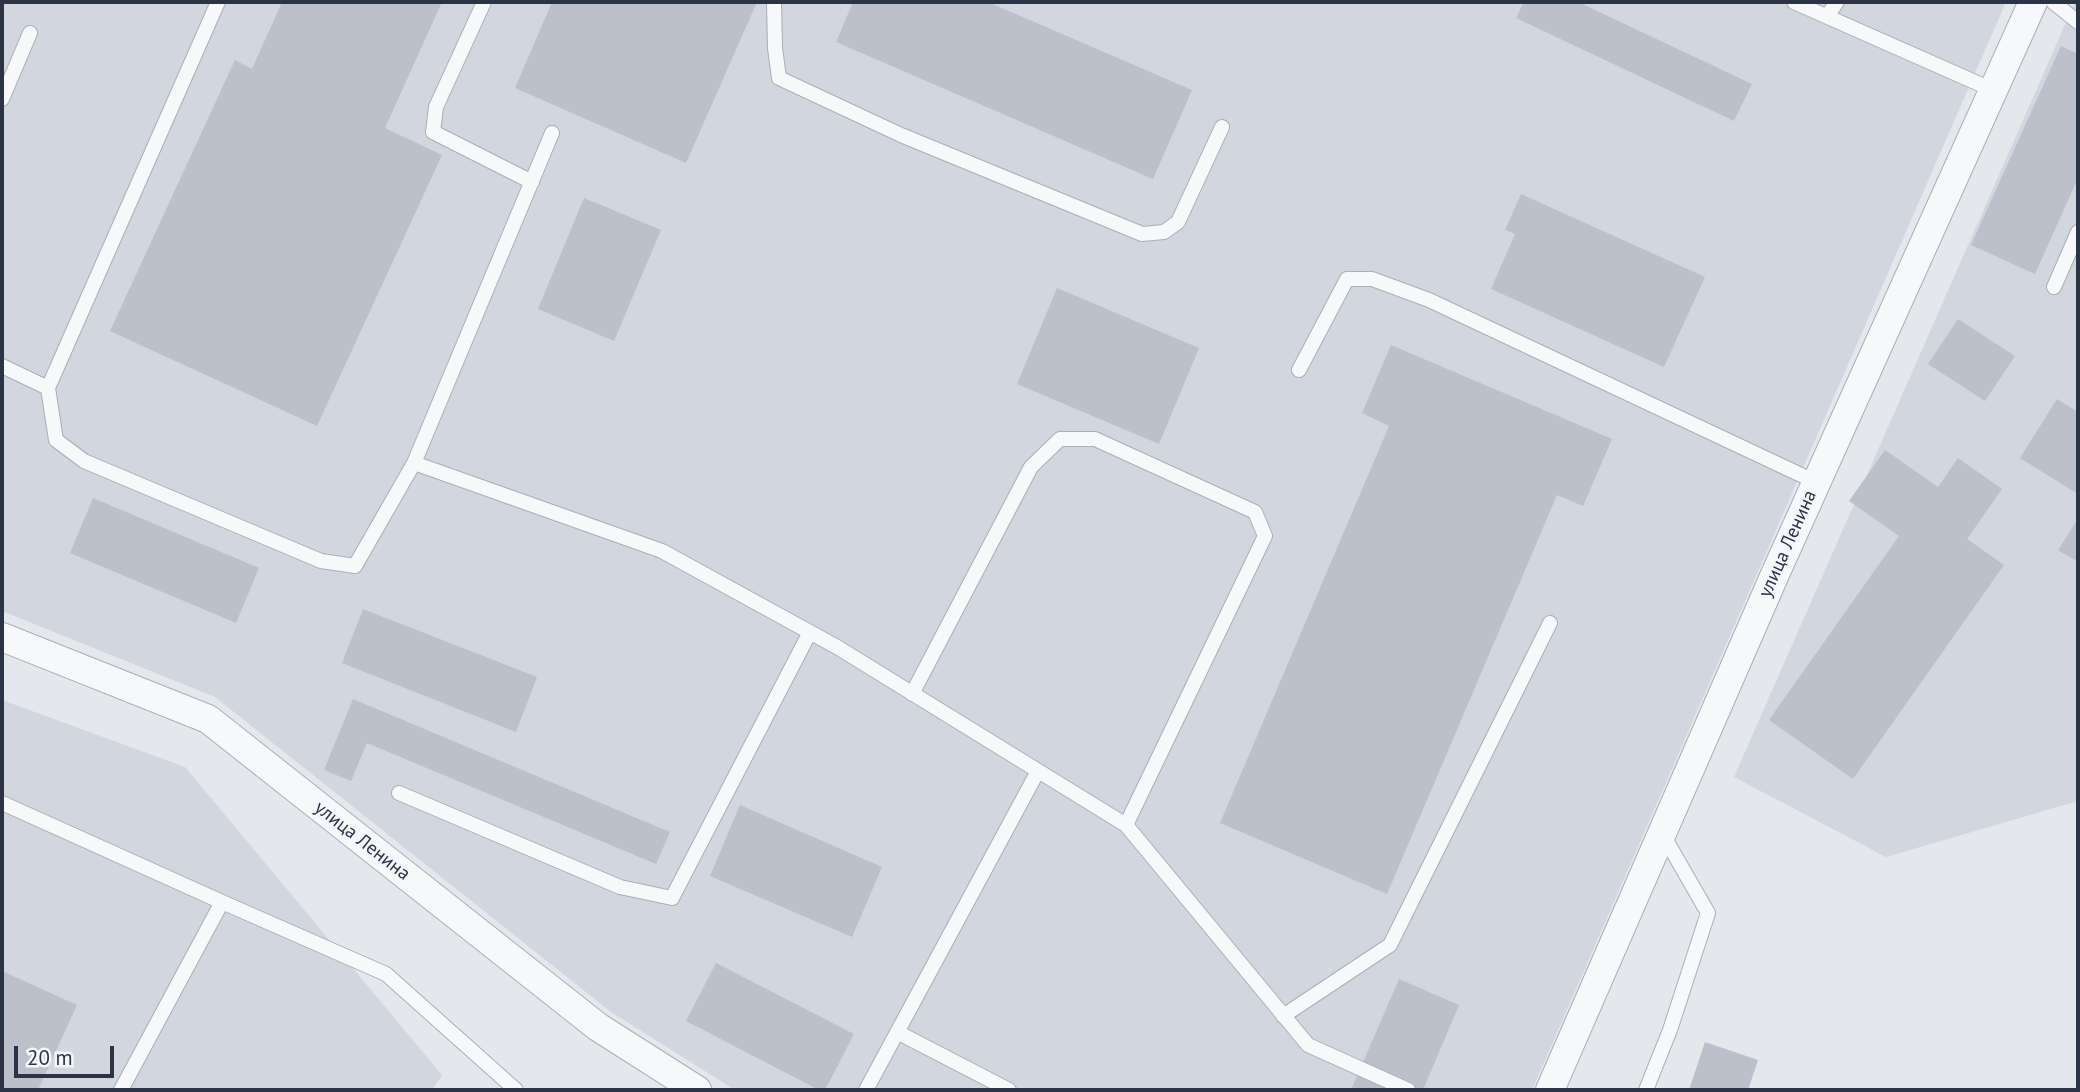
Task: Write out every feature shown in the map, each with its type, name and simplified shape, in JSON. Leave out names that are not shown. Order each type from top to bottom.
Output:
[{"type":"street","name":"улица Ленина","points":[[1550,1090],[1816,482],[2034,2]]},
{"type":"street","name":"улица Ленина","points":[[2,637],[208,719],[598,1027],[697,1090]]},
{"type":"lane","points":[[218,2],[47,388],[56,440],[84,461],[321,561],[355,566],[414,463],[552,133]]},
{"type":"lane","points":[[484,2],[436,107],[433,132],[532,181]]},
{"type":"lane","points":[[774,2],[779,78],[901,135],[1142,234],[1164,232],[1178,222],[1222,127]]},
{"type":"lane","points":[[1794,2],[1993,90]]},
{"type":"lane","points":[[1827,16],[1837,2]]},
{"type":"lane","points":[[2053,2],[2078,22]]},
{"type":"lane","points":[[2,99],[30,33]]},
{"type":"lane","points":[[2054,287],[2078,232]]},
{"type":"lane","points":[[1299,370],[1347,279],[1372,279],[1429,300],[1816,482]]},
{"type":"lane","points":[[2,366],[47,388]]},
{"type":"lane","points":[[912,694],[1031,467],[1060,439],[1095,439],[1255,512],[1265,536],[1126,825]]},
{"type":"lane","points":[[414,463],[662,551],[810,632],[1126,825],[1308,1045],[1408,1090]]},
{"type":"lane","points":[[1283,1016],[1390,945],[1550,623]]},
{"type":"lane","points":[[399,793],[620,887],[672,898],[810,632]]},
{"type":"lane","points":[[866,1090],[1038,771]]},
{"type":"lane","points":[[2,803],[386,974],[516,1090]]},
{"type":"lane","points":[[1646,1090],[1670,1030],[1708,913],[1662,833]]},
{"type":"lane","points":[[121,1090],[222,902]]},
{"type":"lane","points":[[897,1031],[1009,1090]]},
{"type":"shaded area","points":[[2,2],[2006,2],[1532,1090],[735,1090],[611,1012],[215,697],[2,611]]},
{"type":"shaded area","points":[[2075,2],[2078,2],[2078,801],[1886,857],[1734,777]]},
{"type":"shaded area","points":[[2,700],[185,767],[442,1075],[432,1090],[2,1090]]},
{"type":"building","points":[[282,2],[442,2],[385,128],[442,155],[317,426],[110,331],[235,60],[252,69]]},
{"type":"building","points":[[552,2],[757,2],[686,163],[515,88]]},
{"type":"building","points":[[853,2],[988,2],[1192,90],[1153,179],[836,42]]},
{"type":"building","points":[[1524,2],[1578,2],[1752,84],[1734,121],[1516,18]]},
{"type":"building","points":[[2061,46],[2078,54],[2078,178],[2035,274],[1971,245]]},
{"type":"building","points":[[1521,194],[1705,277],[1664,367],[1491,289],[1515,234],[1505,230]]},
{"type":"building","points":[[584,198],[661,230],[614,341],[538,309]]},
{"type":"building","points":[[1057,288],[1199,348],[1159,444],[1017,384]]},
{"type":"building","points":[[1958,319],[2015,356],[1985,401],[1928,364]]},
{"type":"building","points":[[1391,345],[1612,439],[1583,506],[1557,495],[1387,894],[1220,823],[1389,426],[1362,413]]},
{"type":"building","points":[[2057,399],[2078,412],[2078,494],[2020,458]]},
{"type":"building","points":[[1885,450],[1938,487],[1958,458],[2002,489],[1967,539],[2004,565],[1853,779],[1769,720],[1899,536],[1849,501]]},
{"type":"building","points":[[93,498],[259,568],[236,623],[70,553]]},
{"type":"building","points":[[2078,519],[2078,562],[2058,550]]},
{"type":"building","points":[[363,609],[537,677],[516,732],[342,663]]},
{"type":"building","points":[[353,699],[670,832],[656,864],[367,743],[351,781],[324,770]]},
{"type":"building","points":[[740,805],[882,867],[852,937],[710,876]]},
{"type":"building","points":[[716,963],[854,1034],[825,1090],[819,1090],[686,1021]]},
{"type":"building","points":[[2,971],[77,1005],[38,1090],[2,1090]]},
{"type":"building","points":[[1399,979],[1459,1005],[1423,1090],[1351,1090]]},
{"type":"building","points":[[1705,1042],[1758,1060],[1748,1090],[1689,1090]]}]
